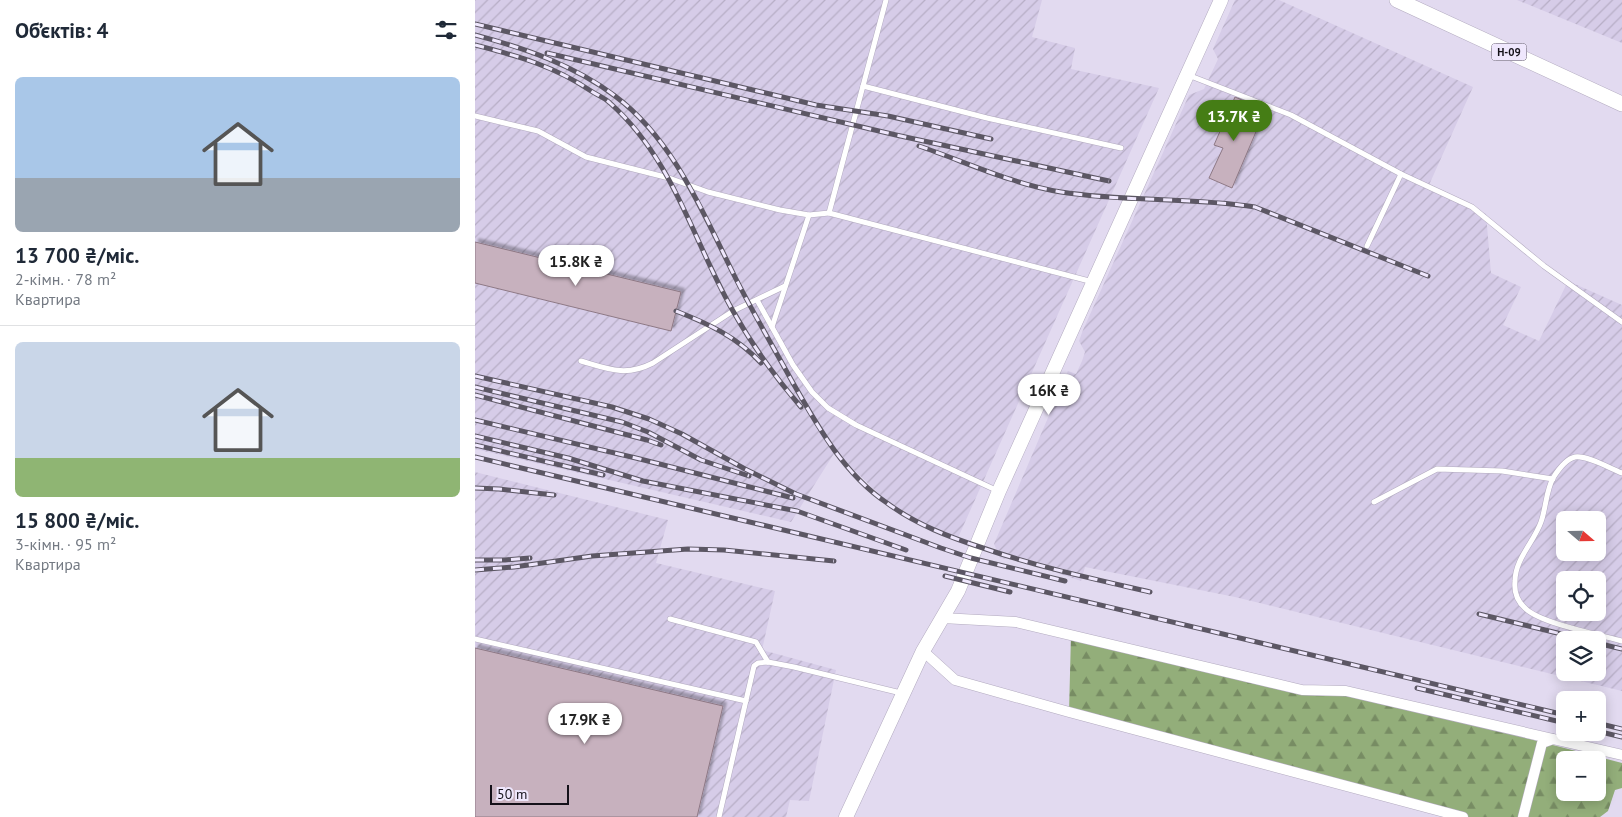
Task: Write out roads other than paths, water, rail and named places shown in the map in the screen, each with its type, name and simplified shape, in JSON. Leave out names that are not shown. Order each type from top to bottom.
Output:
[{"type":"main road","name":"Н-09","points":[[1397,0],[1622,104]]},
{"type":"street","points":[[846,817],[923,650],[957,591],[999,491],[1218,1]]},
{"type":"street","points":[[942,618],[1016,622],[1303,690],[1346,691],[1622,755]]},
{"type":"street","points":[[923,650],[955,680],[1463,817]]},
{"type":"street","points":[[1523,817],[1541,743],[1554,739]]},
{"type":"lane","points":[[829,213],[886,0]]},
{"type":"lane","points":[[1187,74],[1291,115],[1401,174],[1472,208],[1544,266],[1622,322]]},
{"type":"lane","points":[[863,86],[987,118],[1121,148]]},
{"type":"lane","points":[[475,116],[538,131],[586,157],[669,178],[708,192],[780,210],[809,215],[829,213],[1093,282]]},
{"type":"lane","points":[[1367,246],[1401,174]]},
{"type":"lane","points":[[772,327],[809,215]]},
{"type":"lane","points":[[581,362],[627,372],[641,369],[725,315],[785,286]]},
{"type":"lane","points":[[757,300],[793,365],[812,392],[828,408],[856,425],[999,491]]},
{"type":"lane","points":[[1622,473],[1586,458],[1575,457],[1565,462],[1553,478],[1545,501],[1542,520],[1535,537],[1518,564],[1515,579],[1516,595],[1525,609],[1541,619],[1622,641]]},
{"type":"lane","points":[[1374,502],[1437,469],[1502,471],[1553,478]]},
{"type":"lane","points":[[670,619],[756,642],[768,662]]},
{"type":"lane","points":[[475,638],[746,701]]},
{"type":"lane","points":[[719,817],[754,666],[758,663],[768,662],[794,666],[903,694]]},
{"type":"railway","points":[[475,24],[816,105],[888,116],[991,139]]},
{"type":"railway","points":[[475,35],[530,52],[583,75],[615,96],[636,114],[654,134],[699,203],[749,304],[822,433],[845,464],[872,491],[898,511],[933,530],[1045,567],[1150,592]]},
{"type":"railway","points":[[475,45],[549,68],[577,82],[608,101],[632,125],[666,175],[740,324],[765,361],[801,407]]},
{"type":"railway","points":[[547,53],[896,135],[1109,181]]},
{"type":"railway","points":[[919,146],[1025,184],[1061,192],[1255,207],[1428,276]]},
{"type":"railway","points":[[676,311],[722,332],[761,363]]},
{"type":"railway","points":[[475,376],[612,407],[649,419],[682,434],[745,469],[796,494],[971,558],[1065,581]]},
{"type":"railway","points":[[475,387],[622,422],[648,432],[701,460],[749,476]]},
{"type":"railway","points":[[475,395],[661,445]]},
{"type":"railway","points":[[475,420],[793,498]]},
{"type":"railway","points":[[475,436],[568,458],[643,481],[797,511],[906,550]]},
{"type":"railway","points":[[475,445],[603,475]]},
{"type":"railway","points":[[475,457],[1556,713]]},
{"type":"railway","points":[[475,488],[554,495]]},
{"type":"railway","points":[[475,570],[514,567],[592,556],[688,549],[724,550],[834,561]]},
{"type":"railway","points":[[475,560],[530,558]]},
{"type":"railway","points":[[945,576],[1010,592]]},
{"type":"railway","points":[[1479,614],[1556,633]]},
{"type":"railway","points":[[1606,645],[1622,649]]},
{"type":"railway","points":[[1417,688],[1556,721]]},
{"type":"railway","points":[[1606,725],[1622,729]]},
{"type":"railway","points":[[1606,733],[1622,737]]}]
